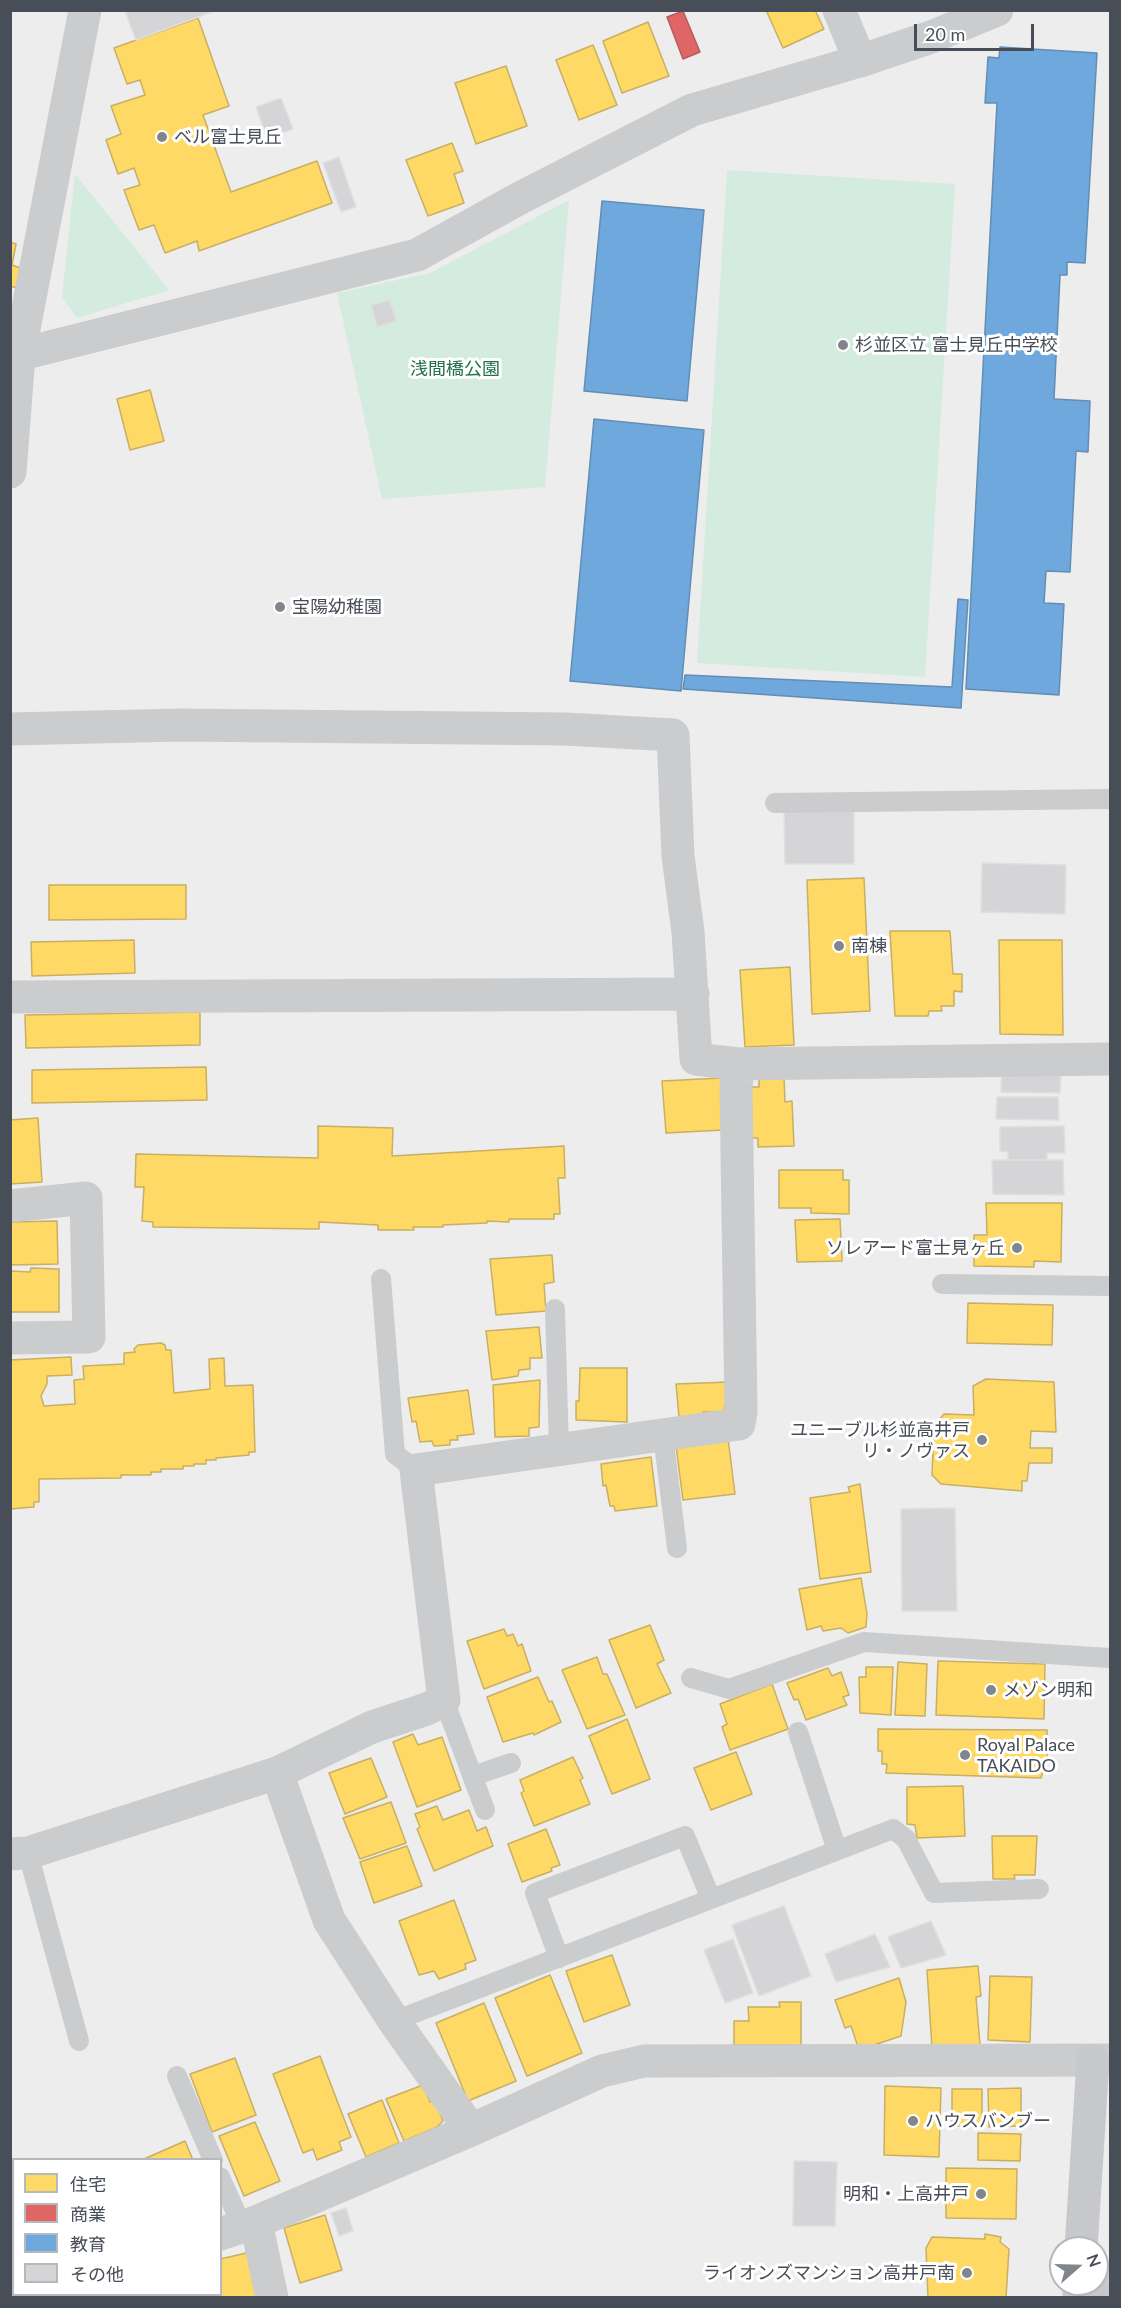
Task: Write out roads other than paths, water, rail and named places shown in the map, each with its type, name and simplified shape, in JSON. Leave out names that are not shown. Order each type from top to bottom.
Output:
[{"type":"main road","points":[[1082,2236],[1102,2061]]},
{"type":"main road","points":[[1109,2298],[1110,2277]]},
{"type":"street","points":[[10,472],[15,356],[84,10]]},
{"type":"street","points":[[839,10],[860,61]]},
{"type":"street","points":[[15,356],[417,255],[520,198],[692,110],[860,61],[934,36],[997,10]]},
{"type":"street","points":[[10,729],[180,725],[566,729],[673,735],[678,856],[688,932],[696,1059],[738,1064],[1110,1059]]},
{"type":"street","points":[[10,997],[693,994]]},
{"type":"street","points":[[19,1853],[278,1773],[372,1727],[427,1709],[444,1700],[416,1470],[739,1424],[741,1411],[736,1088],[738,1064]]},
{"type":"street","points":[[10,1206],[86,1198],[89,1337],[10,1338]]},
{"type":"street","points":[[278,1773],[329,1920],[394,2021],[471,2130]]},
{"type":"street","points":[[272,2298],[240,2227],[471,2130],[602,2071],[644,2061],[1102,2061]]},
{"type":"lane","points":[[775,803],[1110,799]]},
{"type":"lane","points":[[381,1279],[395,1454],[416,1470]]},
{"type":"lane","points":[[942,1284],[1110,1286]]},
{"type":"lane","points":[[555,1310],[559,1450]]},
{"type":"lane","points":[[663,1435],[676,1548]]},
{"type":"lane","points":[[690,1678],[729,1689],[864,1642],[1110,1658]]},
{"type":"lane","points":[[444,1700],[485,1810]]},
{"type":"lane","points":[[798,1732],[837,1850]]},
{"type":"lane","points":[[473,1776],[511,1763]]},
{"type":"lane","points":[[394,2021],[893,1829],[906,1839],[934,1893],[1039,1888]]},
{"type":"lane","points":[[559,1958],[535,1893],[685,1836],[711,1899]]},
{"type":"lane","points":[[19,1853],[79,2041]]},
{"type":"lane","points":[[177,2076],[212,2158]]},
{"type":"lane","points":[[222,2182],[240,2227]]},
{"type":"place","name":"ベル富士見丘","points":[[162,137]]},
{"type":"place","name":"杉並区立 富士見丘中学校","points":[[843,345]]},
{"type":"place","name":"宝陽幼稚園","points":[[280,607]]},
{"type":"place","name":"南棟","points":[[839,946]]},
{"type":"place","name":"ソレアード富士見ヶ丘","points":[[1017,1248]]},
{"type":"place","name":"ユニーブル杉並高井戸 リ・ノヴァス","points":[[982,1440]]},
{"type":"place","name":"メゾン明和","points":[[991,1690]]},
{"type":"place","name":"Royal Palace TAKAIDO","points":[[965,1755]]},
{"type":"place","name":"ハウスバンブー","points":[[913,2121]]},
{"type":"place","name":"明和・上高井戸","points":[[981,2194]]},
{"type":"place","name":"ライオンズマンション高井戸南","points":[[967,2273]]},
{"type":"park label","name":"浅間橋公園","points":[[455,369]]}]
